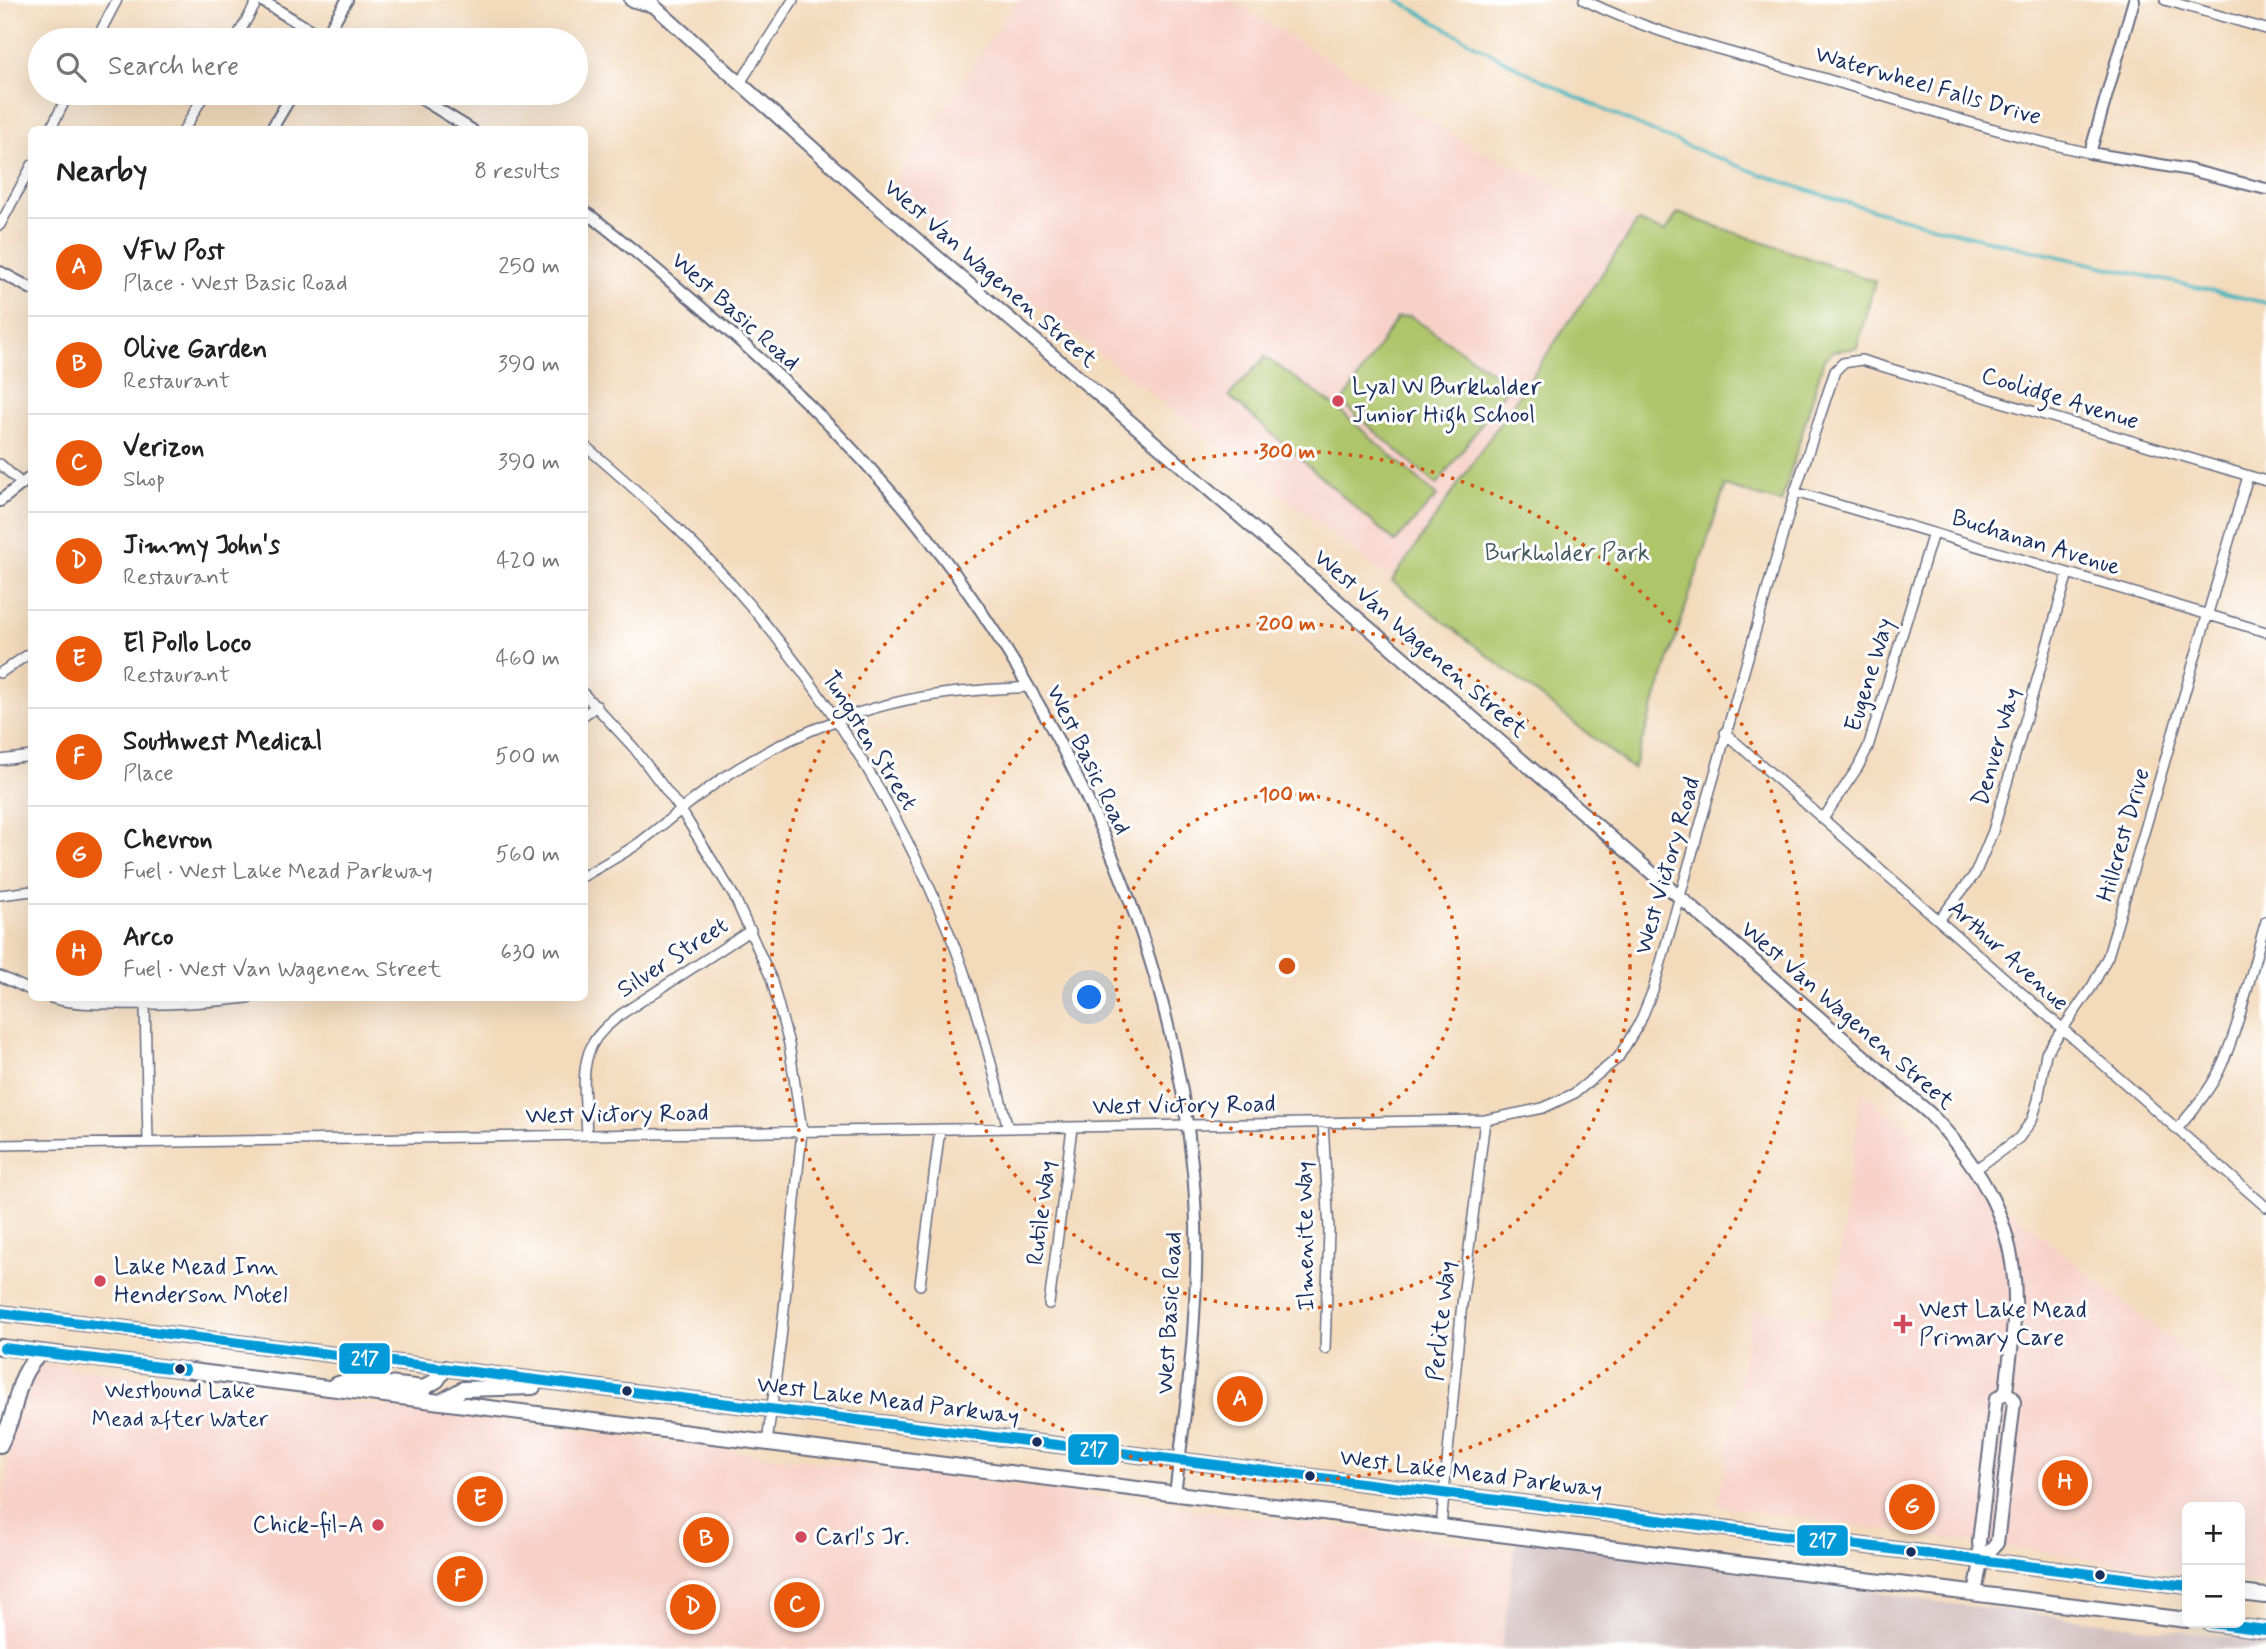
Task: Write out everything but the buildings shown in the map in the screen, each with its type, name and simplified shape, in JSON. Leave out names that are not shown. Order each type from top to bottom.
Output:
[{"type":"main road","name":"West Van Wagenen Street","points":[[631,0],[652,3],[882,210],[1680,896],[1929,1113],[1953,1139],[1976,1169],[2001,1215],[2013,1267],[2015,1307],[2006,1392],[1996,1399],[1979,1542],[1981,1560],[1975,1594]]},
{"type":"main road","name":"West Lake Mead Parkway","points":[[0,1313],[2182,1585]]},
{"type":"main road","points":[[0,1347],[2182,1619]]},
{"type":"main road","points":[[0,1445],[9,1425],[24,1373],[42,1352]]},
{"type":"main road","points":[[327,1388],[352,1380],[424,1388],[437,1380],[446,1368]]},
{"type":"main road","points":[[440,1402],[463,1388],[580,1385]]},
{"type":"main road","name":"West Van Wagenen Street","points":[[1981,1560],[1997,1543],[2014,1402],[2006,1392]]},
{"type":"main road","points":[[2245,1594],[2266,1596]]},
{"type":"main road","points":[[2245,1627],[2266,1630]]},
{"type":"street","points":[[102,28],[117,0]]},
{"type":"street","points":[[242,28],[260,0],[305,28]]},
{"type":"street","points":[[331,28],[347,0]]},
{"type":"street","points":[[740,83],[793,0]]},
{"type":"street","name":"Waterwheel Falls Drive","points":[[1584,0],[1624,18],[1686,38],[2028,137],[2090,153],[2190,170],[2266,189]]},
{"type":"street","points":[[2090,153],[2134,0]]},
{"type":"street","points":[[2165,0],[2266,29]]},
{"type":"street","points":[[52,126],[63,105]]},
{"type":"street","points":[[186,126],[198,105]]},
{"type":"street","points":[[273,126],[286,105]]},
{"type":"street","points":[[431,105],[466,126]]},
{"type":"street","points":[[0,225],[28,172]]},
{"type":"street","name":"West Basic Road","points":[[588,214],[712,317],[784,383],[854,452],[926,534],[993,628],[1029,687],[1059,739],[1096,814],[1141,934],[1168,1026],[1193,1172],[1198,1277],[1192,1354],[1175,1494]]},
{"type":"street","points":[[0,272],[28,287]]},
{"type":"street","name":"Coolidge Avenue","points":[[1843,363],[1861,360],[2266,481]]},
{"type":"street","name":"West Victory Road","points":[[0,1145],[1485,1120],[1544,1108],[1575,1093],[1618,1058],[1644,1011],[1680,896],[1796,492],[1835,371],[1843,363]]},
{"type":"street","name":"Tungsten Street","points":[[588,448],[630,485],[726,578],[794,659],[838,720],[921,867],[949,933],[977,1011],[1008,1128]]},
{"type":"street","points":[[0,464],[22,484]]},
{"type":"street","name":"Hillcrest Drive","points":[[1976,1169],[2019,1138],[2032,1120],[2046,1053],[2093,985],[2114,940],[2248,476]]},
{"type":"street","points":[[0,501],[28,479]]},
{"type":"street","name":"Buchanan Avenue","points":[[1796,492],[2266,632]]},
{"type":"street","name":"Eugene Way","points":[[1824,819],[1868,747],[1933,533]]},
{"type":"street","name":"Denver Way","points":[[1939,920],[1975,874],[1993,831],[2068,573]]},
{"type":"street","points":[[0,673],[28,655]]},
{"type":"street","points":[[588,874],[636,845],[723,779],[763,754],[838,720],[900,702],[948,693],[1029,687]]},
{"type":"street","points":[[588,698],[634,748],[681,810],[734,896],[771,978],[789,1044],[802,1131],[781,1339],[766,1443]]},
{"type":"street","points":[[588,712],[597,706]]},
{"type":"street","name":"Arthur Avenue","points":[[1725,733],[2266,1207]]},
{"type":"street","points":[[0,760],[28,756]]},
{"type":"street","points":[[0,895],[28,892]]},
{"type":"street","points":[[2177,1129],[2199,1104],[2218,1072],[2232,1036],[2266,921]]},
{"type":"street","name":"Silver Street","points":[[587,1134],[586,1074],[593,1042],[623,1013],[751,930]]},
{"type":"street","points":[[0,976],[28,989]]},
{"type":"street","points":[[67,1001],[83,1004],[145,1005],[222,1001]]},
{"type":"street","points":[[145,1005],[148,1142]]},
{"type":"street","name":"Perlite Way","points":[[1441,1527],[1461,1313],[1485,1120]]},
{"type":"street","name":"Ilmenite Way","points":[[1323,1123],[1329,1230],[1325,1349]]},
{"type":"street","name":"Rutile Way","points":[[1049,1304],[1072,1128]]},
{"type":"street","points":[[920,1284],[940,1129]]},
{"type":"shaded area","name":"Lyal W Burkholder Junior High School","points":[[1017,0],[1230,0],[1476,149],[1638,221],[1392,581],[889,190]]},
{"type":"shaded area","points":[[1861,1090],[2266,1417],[2266,1584],[2245,1581],[2245,1502],[2182,1502],[2182,1572],[1717,1506],[1753,1309],[1831,1319]]},
{"type":"shaded area","points":[[44,1364],[1514,1549],[1501,1649],[0,1649],[0,1523],[8,1462],[20,1394],[34,1367]]},
{"type":"shaded area","points":[[1517,1536],[1944,1603],[2266,1642],[2266,1649],[1501,1649]]},
{"type":"green space","name":"Burkholder Park","points":[[1678,213],[1875,281],[1857,348],[1833,351],[1824,359],[1781,503],[1725,486],[1633,769],[1392,581],[1638,221],[1665,232]]},
{"type":"green space","points":[[1410,316],[1510,384],[1437,485],[1342,403],[1397,318]]},
{"type":"green space","points":[[1265,357],[1335,406],[1437,496],[1395,542],[1229,396]]},
{"type":"waterway","points":[[1398,0],[1502,59],[1612,114],[1782,182],[1945,229],[2266,303]]},
{"type":"transit line","name":"217","points":[[0,1313],[2182,1585]]},
{"type":"transit line","name":"217","points":[[4,1348],[185,1370]]},
{"type":"transit line","name":"217","points":[[2245,1627],[2266,1630]]},
{"type":"place","name":"Lyal W Burkholder Junior High School","points":[[1338,401]]},
{"type":"place","name":"Lake Mead Inn Henderson Motel","points":[[100,1281]]},
{"type":"place","name":"West Lake Mead Primary Care","points":[[1903,1324]]},
{"type":"place","name":"Westbound Lake Mead after Water","points":[[180,1369]]},
{"type":"place","name":"VFW Post","points":[[1240,1399]]},
{"type":"place","name":"Arco","points":[[2065,1483]]},
{"type":"place","name":"El Pollo Loco","points":[[480,1499]]},
{"type":"place","name":"Chevron","points":[[1912,1507]]},
{"type":"place","name":"Chick-fil-A","points":[[378,1525]]},
{"type":"place","name":"Carl's Jr.","points":[[801,1537]]},
{"type":"place","name":"Olive Garden","points":[[706,1540]]},
{"type":"place","name":"Southwest Medical","points":[[460,1579]]},
{"type":"place","name":"Verizon","points":[[797,1605]]},
{"type":"place","name":"Jimmy John's","points":[[693,1607]]}]
